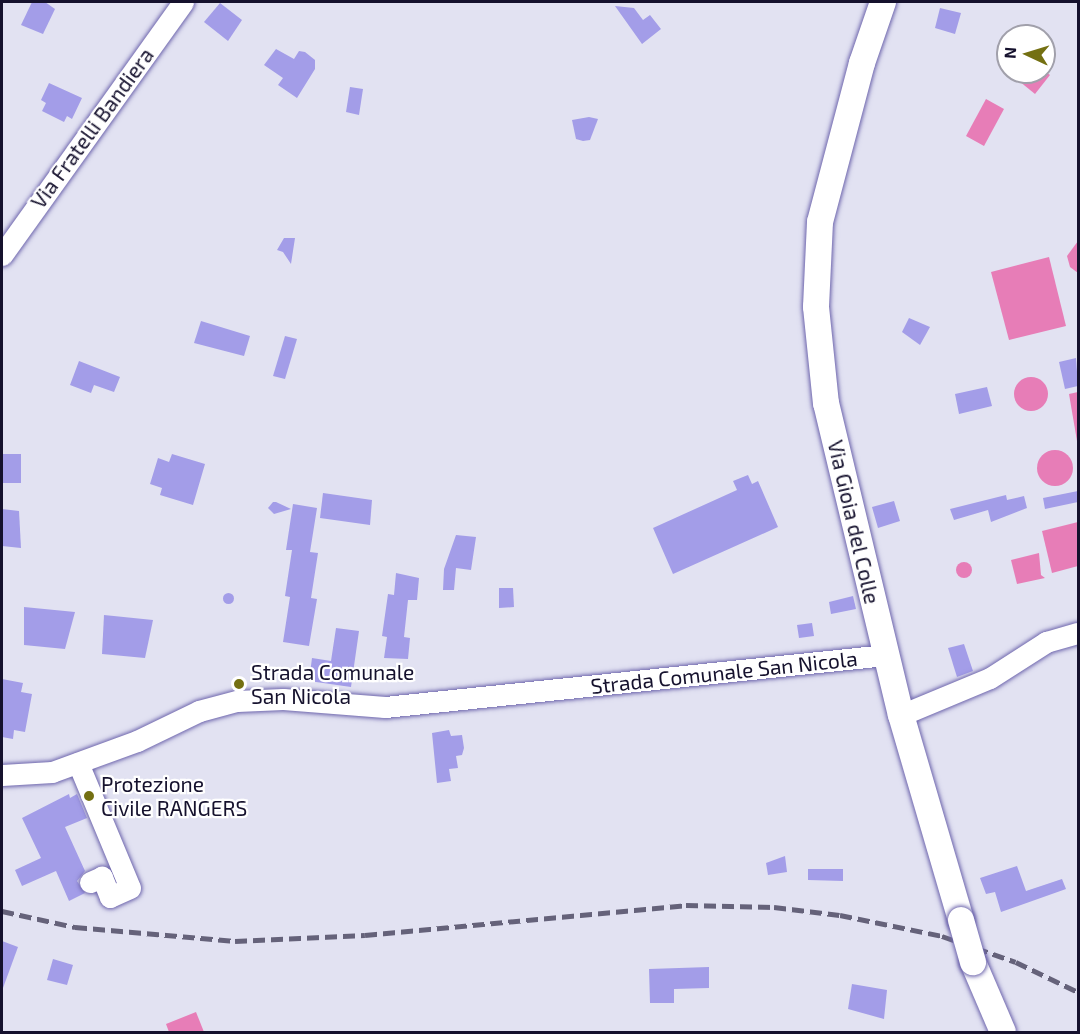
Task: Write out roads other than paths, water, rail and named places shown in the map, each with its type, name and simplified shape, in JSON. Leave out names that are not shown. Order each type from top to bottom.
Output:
[{"type":"main road","name":"Via Gioia del Colle","points":[[883,2],[861,63],[820,222],[816,307],[826,403],[901,715],[973,962],[1003,1032]]},
{"type":"street","name":"Via Fratelli Bandiera","points":[[2,255],[183,2]]},
{"type":"street","points":[[901,715],[981,683],[1046,642],[1078,633]]},
{"type":"street","name":"Strada Comunale San Nicola","points":[[5,779],[52,772],[199,711],[237,701],[283,699],[385,706],[886,655]]},
{"type":"street","points":[[78,763],[129,888],[110,897],[102,877],[90,882]]},
{"type":"railway","points":[[2,911],[75,927],[235,941],[365,935],[686,905],[774,907],[840,915],[942,936],[1016,962],[1078,992]]},
{"type":"place","name":"Strada Comunale San Nicola","points":[[239,684]]},
{"type":"place","name":"Protezione Civile RANGERS","points":[[89,796]]}]
